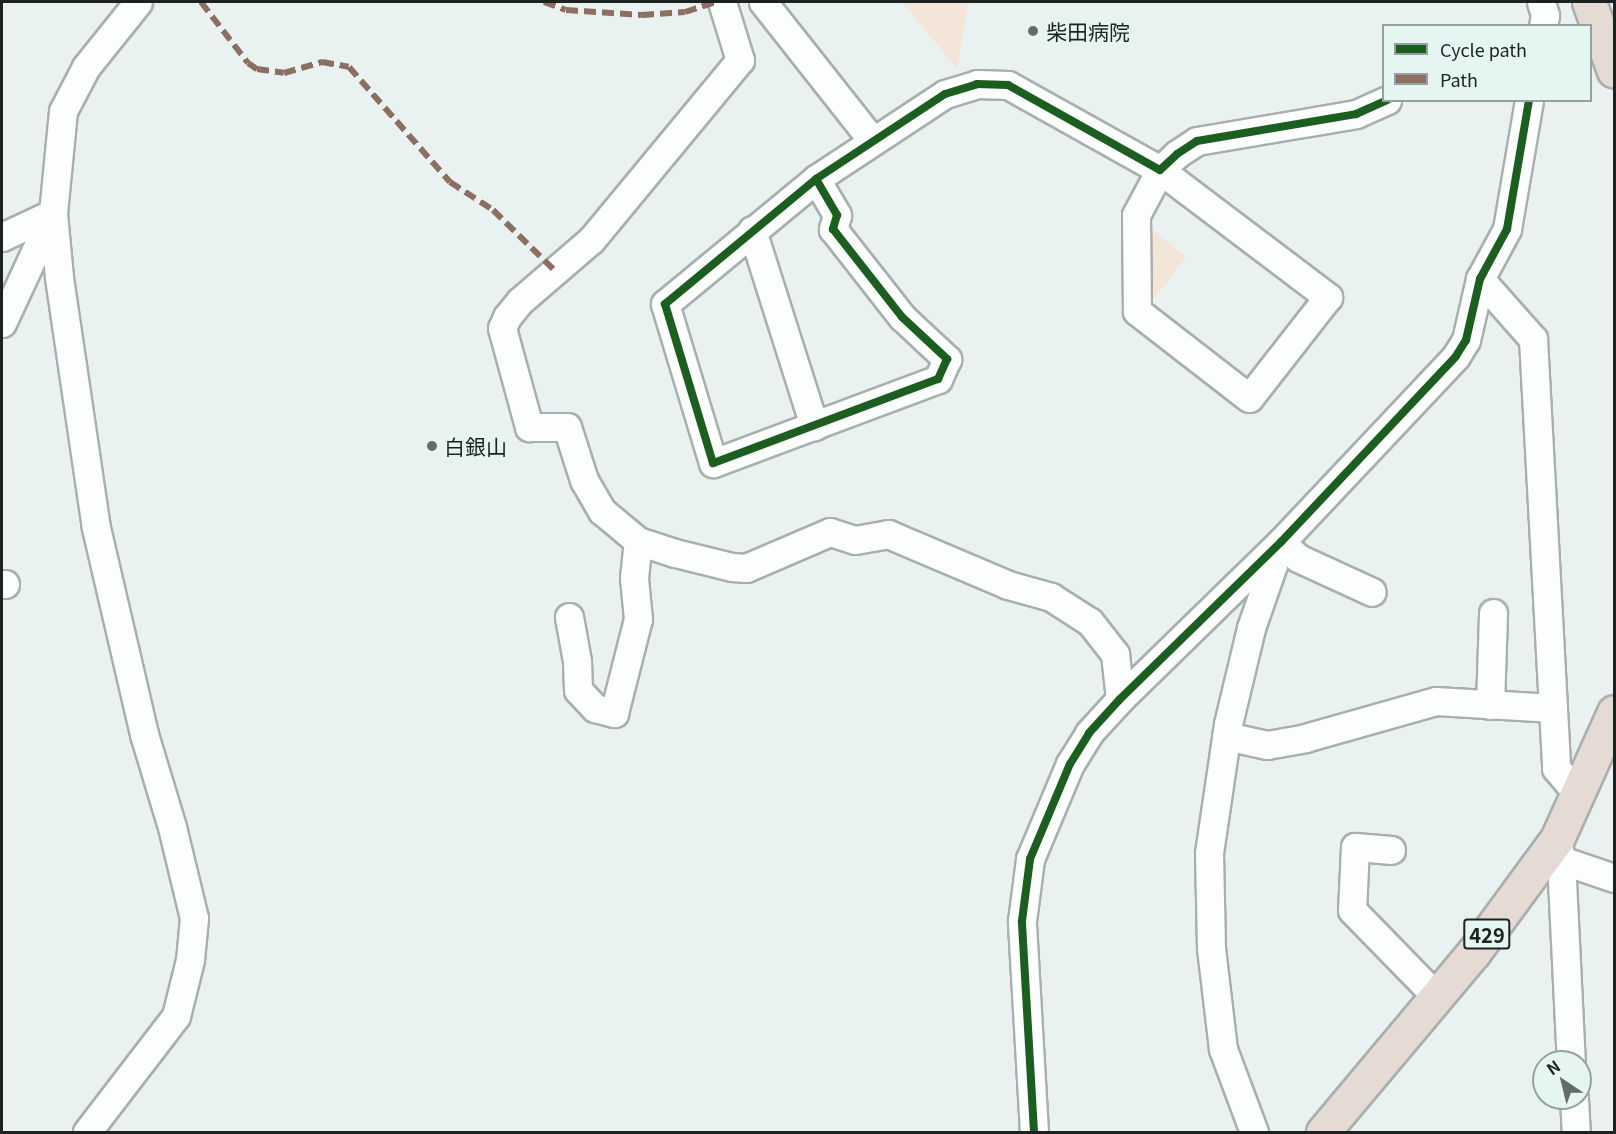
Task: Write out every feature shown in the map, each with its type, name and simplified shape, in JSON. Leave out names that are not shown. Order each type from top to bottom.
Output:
[{"type":"highway","points":[[1589,2],[1614,71]]},
{"type":"highway","name":"429","points":[[1323,1132],[1559,850],[1578,794],[1614,713]]},
{"type":"street","points":[[87,1132],[176,1016],[190,960],[194,918],[172,827],[144,734],[96,528],[59,277],[53,213],[63,111],[86,67],[138,2]]},
{"type":"street","points":[[722,2],[740,60],[591,240],[520,301],[502,328],[529,427],[567,428],[584,480],[603,511],[638,541],[675,553],[732,567],[746,568],[830,532],[855,540],[888,534],[1008,585],[1052,597],[1090,622],[1115,654],[1120,699]]},
{"type":"street","points":[[763,2],[872,140]]},
{"type":"street","points":[[816,179],[837,215],[833,229],[902,317],[947,359],[938,379],[713,463],[665,304],[816,179],[945,94],[977,84],[1008,85],[1160,170],[1328,297],[1249,398],[1137,311],[1136,215],[1160,170],[1177,154],[1197,141],[1356,114],[1383,102]]},
{"type":"street","points":[[1034,1132],[1022,921],[1030,859],[1070,764],[1089,733],[1120,699],[1281,542],[1456,356],[1467,340],[1480,279],[1507,229],[1529,102]]},
{"type":"street","points":[[2,237],[53,213]]},
{"type":"street","points":[[2,323],[53,213]]},
{"type":"street","points":[[752,230],[813,426]]},
{"type":"street","points":[[1480,279],[1533,339],[1556,768],[1578,794]]},
{"type":"street","points":[[569,617],[577,661],[578,690],[595,708],[614,713],[638,619],[634,578],[638,541]]},
{"type":"street","points":[[1281,542],[1298,558],[1372,592]]},
{"type":"street","points":[[1254,1132],[1223,1049],[1211,948],[1209,853],[1226,736],[1251,628],[1281,542]]},
{"type":"street","points":[[1490,705],[1493,613]]},
{"type":"street","points":[[1226,736],[1267,745],[1305,738],[1436,701],[1553,708]]},
{"type":"street","points":[[1391,850],[1355,847],[1353,910],[1437,997]]},
{"type":"street","points":[[1559,850],[1614,878]]},
{"type":"street","points":[[1559,850],[1570,1050]]},
{"type":"street","points":[[1575,1110],[1576,1132]]},
{"type":"shaded area","points":[[902,2],[969,2],[957,69]]},
{"type":"shaded area","points":[[1145,224],[1186,257],[1148,307]]},
{"type":"marked path","points":[[201,2],[248,63],[257,69],[284,73],[322,62],[349,67],[450,182],[493,210],[555,271]]},
{"type":"marked path","points":[[544,2],[566,10],[642,15],[685,12],[715,2]]},
{"type":"cycle path","points":[[816,179],[945,94],[977,84],[1008,85],[1160,170],[1177,154],[1197,141],[1356,114],[1383,102]]},
{"type":"cycle path","points":[[1034,1132],[1022,921],[1030,859],[1070,764],[1089,733],[1120,699],[1281,542],[1456,356],[1466,340],[1480,279],[1507,229],[1529,102]]},
{"type":"cycle path","points":[[816,179],[837,215],[833,229],[902,317],[947,359],[938,379],[713,463],[665,304],[816,179]]},
{"type":"place","name":"柴田病院","points":[[1033,31]]},
{"type":"place","name":"白銀山","points":[[432,446]]}]
